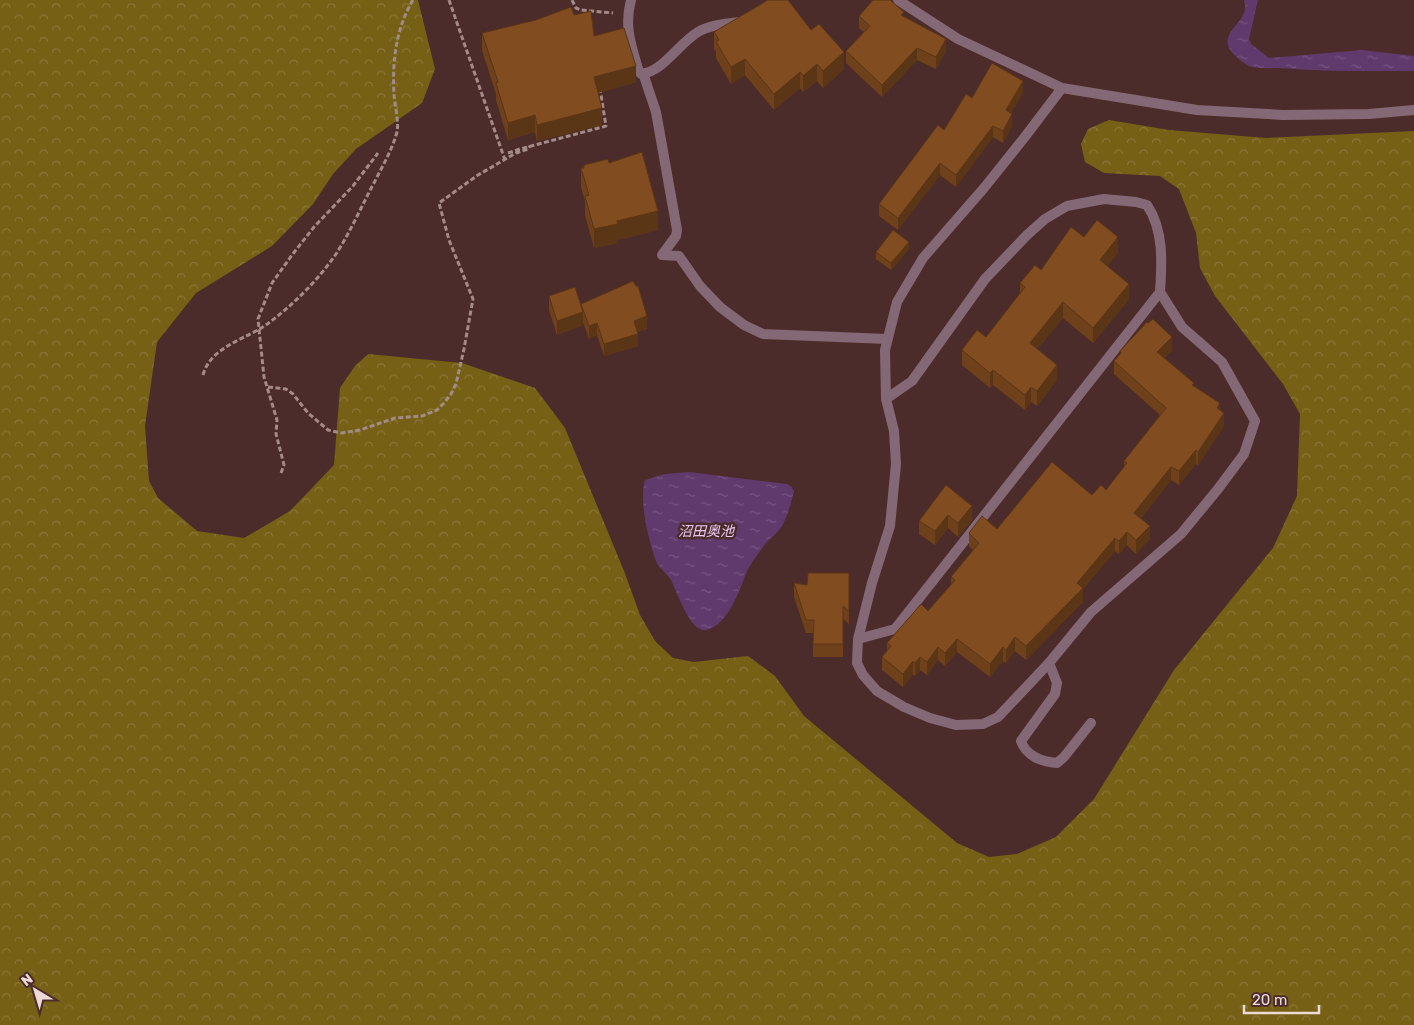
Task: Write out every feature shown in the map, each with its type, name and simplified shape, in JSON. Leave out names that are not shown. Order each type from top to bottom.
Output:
[{"type":"street","points":[[630,0],[628,29],[638,69],[643,74],[656,112],[677,230],[676,236],[662,255],[679,256],[700,286],[720,307],[744,325],[763,334],[887,339]]},
{"type":"street","points":[[898,0],[958,39],[1062,88],[1197,110],[1283,115],[1369,114],[1414,110]]},
{"type":"street","points":[[643,74],[655,69],[696,33],[707,27],[743,22],[750,18]]},
{"type":"street","points":[[1062,88],[984,188],[923,258],[897,302],[885,350],[886,399],[894,431],[896,464],[890,526],[872,583],[858,639],[857,663],[863,675],[877,691],[904,707],[930,718],[956,724],[983,724],[998,718],[1049,663],[1091,612],[1181,534],[1244,454],[1255,421],[1222,362],[1182,327],[1160,292]]},
{"type":"street","points":[[858,639],[895,629],[1160,292],[1162,257],[1154,216],[1147,205],[1104,199],[1066,206],[1045,219],[1015,247],[985,280],[912,381],[886,399]]},
{"type":"street","points":[[1049,663],[1057,683],[1055,694],[1021,741],[1027,753],[1042,760],[1057,763],[1064,757],[1090,723]]},
{"type":"path","points":[[203,374],[217,354],[231,343],[259,330],[298,299],[335,255],[353,226],[386,162],[397,131],[393,68],[401,24],[413,0]]},
{"type":"path","points":[[449,0],[505,160]]},
{"type":"path","points":[[572,0],[576,8],[581,10],[628,14]]},
{"type":"path","points":[[508,153],[606,126],[600,85]]},
{"type":"path","points":[[268,387],[286,389],[293,394],[308,414],[328,430],[341,433],[360,430],[395,418],[422,416],[437,410],[452,394],[456,384],[473,299],[449,240],[439,203],[478,175],[516,153],[528,149],[530,146]]},
{"type":"path","points":[[281,473],[284,465],[276,434],[277,420],[264,377],[258,319],[272,283],[314,227],[353,186],[378,153]]},
{"type":"green space","points":[[0,0],[418,0],[435,69],[422,103],[356,149],[333,174],[313,204],[272,246],[196,293],[157,342],[145,426],[149,481],[158,498],[197,531],[244,538],[290,511],[334,465],[340,388],[355,366],[368,354],[462,363],[535,388],[565,428],[624,571],[640,615],[655,641],[673,658],[694,662],[748,656],[775,676],[804,716],[957,843],[989,857],[1017,854],[1056,837],[1094,799],[1174,670],[1273,548],[1297,496],[1300,414],[1283,384],[1215,296],[1200,268],[1196,233],[1179,189],[1160,176],[1104,173],[1085,162],[1081,144],[1088,129],[1109,120],[1169,130],[1266,138],[1414,131],[1414,1025],[0,1025]]},
{"type":"water","points":[[1244,0],[1258,0],[1249,39],[1251,44],[1269,58],[1362,50],[1414,56],[1414,71],[1330,71],[1249,66],[1233,53],[1229,48],[1228,41],[1232,30],[1243,14],[1245,8]]},
{"type":"water","name":"沼田奥池","points":[[689,472],[787,484],[792,487],[794,492],[783,524],[751,563],[733,605],[721,621],[714,627],[706,630],[700,629],[689,618],[671,580],[656,561],[647,530],[644,509],[643,489],[645,480],[665,474]]},
{"type":"building","points":[[768,0],[788,0],[811,30],[819,24],[844,52],[823,71],[817,64],[803,76],[800,72],[774,94],[745,59],[731,67],[716,42],[719,40],[714,32]]},
{"type":"building","points":[[873,0],[890,0],[904,12],[901,15],[946,39],[936,57],[917,48],[882,85],[846,51],[870,26],[859,16]]},
{"type":"building","points":[[571,7],[574,15],[591,11],[594,36],[624,28],[636,66],[594,77],[602,108],[537,125],[535,115],[508,123],[496,83],[498,82],[482,33],[536,20]]},
{"type":"building","points":[[992,63],[1023,81],[1006,110],[1012,114],[1003,131],[993,126],[956,175],[940,163],[898,218],[879,204],[938,125],[944,130],[966,94],[972,98]]},
{"type":"building","points":[[642,152],[658,211],[617,221],[618,224],[594,229],[585,196],[589,195],[581,168],[584,168],[584,165],[608,159],[609,163]]},
{"type":"building","points":[[1097,220],[1118,237],[1100,260],[1129,284],[1093,328],[1063,302],[1030,343],[1057,365],[1037,391],[1031,387],[1025,395],[993,370],[990,373],[962,350],[977,330],[986,337],[1025,287],[1020,283],[1035,265],[1041,270],[1071,227],[1084,237]]},
{"type":"building","points":[[893,230],[909,242],[891,263],[876,252]]},
{"type":"building","points":[[633,281],[638,286],[647,316],[634,321],[638,334],[604,344],[597,323],[589,326],[581,304]]},
{"type":"building","points":[[575,287],[583,312],[557,321],[549,296]]},
{"type":"building","points":[[1153,319],[1172,337],[1157,352],[1194,383],[1192,385],[1220,403],[1217,408],[1224,413],[1198,452],[1196,450],[1179,471],[1171,467],[1134,513],[1150,526],[1136,540],[1127,532],[1119,541],[1115,538],[1077,583],[1083,588],[1026,646],[1015,637],[1006,650],[1003,647],[990,664],[957,639],[945,653],[938,647],[927,662],[920,657],[915,663],[913,661],[903,674],[882,657],[891,646],[887,643],[921,604],[928,611],[955,580],[951,577],[979,543],[969,533],[982,516],[997,529],[1052,462],[1092,495],[1101,485],[1106,490],[1127,463],[1124,461],[1166,408],[1114,361],[1121,353],[1120,351],[1147,322]]},
{"type":"building","points":[[946,485],[972,506],[958,523],[948,515],[935,531],[919,521]]},
{"type":"building","points":[[808,573],[849,573],[849,611],[843,606],[843,644],[813,644],[814,620],[806,620],[794,583],[807,585]]}]
